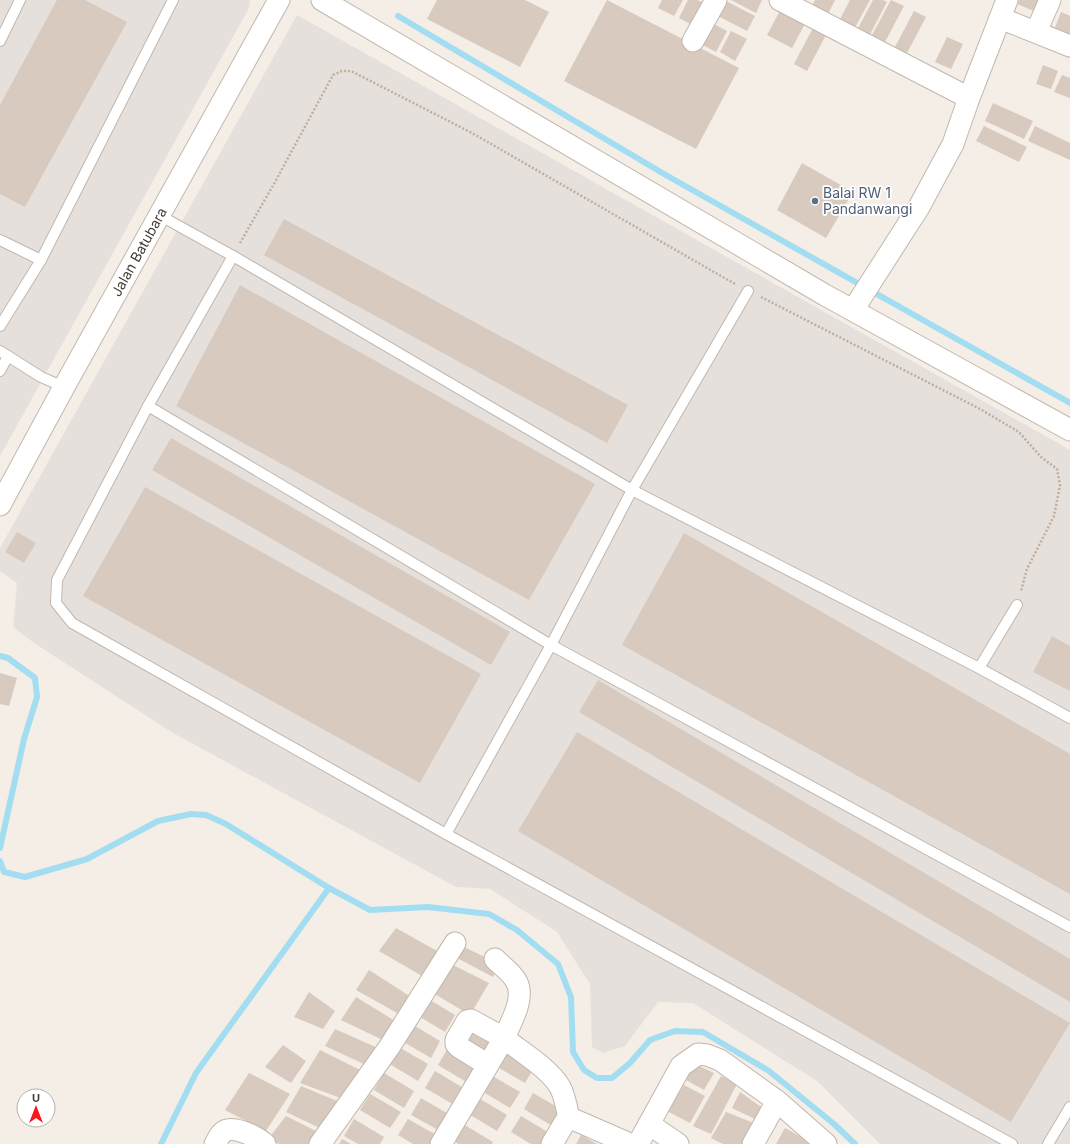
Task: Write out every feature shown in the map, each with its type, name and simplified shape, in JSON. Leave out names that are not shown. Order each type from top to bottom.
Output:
[{"type":"street","name":"Jalan Batubara","points":[[0,505],[64,386],[279,0]]},
{"type":"street","points":[[322,0],[862,296],[1070,430]]},
{"type":"street","points":[[693,41],[716,0]]},
{"type":"street","points":[[780,0],[969,98]]},
{"type":"street","points":[[1036,32],[1050,0]]},
{"type":"street","points":[[862,296],[919,207],[949,150],[1003,9],[1036,32],[1070,46]]},
{"type":"street","points":[[320,1144],[390,1046],[455,943]]},
{"type":"street","points":[[441,1144],[504,1038],[520,998],[520,989],[515,979],[495,959]]},
{"type":"street","points":[[488,1065],[456,1044],[456,1040],[467,1021],[471,1020],[504,1038],[552,1076],[561,1088],[566,1102],[569,1119]]},
{"type":"street","points":[[638,1144],[681,1066],[698,1054],[707,1055],[720,1060],[777,1101],[826,1144]]},
{"type":"street","points":[[753,1144],[777,1101]]},
{"type":"street","points":[[552,1144],[565,1122],[569,1119]]},
{"type":"street","points":[[569,1119],[575,1120],[630,1144]]},
{"type":"street","points":[[649,1124],[678,1144]]},
{"type":"street","points":[[215,1144],[222,1132],[228,1129],[236,1129],[266,1144]]},
{"type":"lane","points":[[0,41],[20,0]]},
{"type":"lane","points":[[0,326],[41,260],[173,0]]},
{"type":"lane","points":[[159,215],[233,256],[632,490],[979,668],[1070,718]]},
{"type":"lane","points":[[0,240],[41,260]]},
{"type":"lane","points":[[233,256],[148,406],[57,580],[56,603],[72,623],[446,834],[1012,1144]]},
{"type":"lane","points":[[446,834],[551,645],[632,490],[748,291]]},
{"type":"lane","points":[[0,371],[4,354],[41,377],[64,386]]},
{"type":"lane","points":[[148,406],[551,645],[1070,927]]},
{"type":"lane","points":[[979,668],[1017,605]]},
{"type":"lane","points":[[1048,1144],[1070,1106]]},
{"type":"path","points":[[233,256],[275,182],[332,75],[342,71],[351,71],[472,133],[748,291],[980,410],[1019,432],[1041,457],[1057,469],[1060,486],[1054,516],[1027,569],[1017,605]]},
{"type":"shaded area","points":[[0,0],[250,0],[249,8],[0,456]]},
{"type":"shaded area","points":[[297,15],[1070,450],[1070,1144],[880,1144],[817,1081],[693,1003],[658,1002],[625,1046],[603,1053],[592,1047],[590,984],[557,932],[490,889],[456,887],[173,733],[34,643],[13,627],[17,583],[0,571],[0,548]]},
{"type":"building","points":[[57,0],[85,0],[127,22],[25,207],[0,194],[0,105]]},
{"type":"building","points":[[437,0],[525,0],[549,12],[520,67],[427,19]]},
{"type":"building","points":[[607,0],[739,68],[696,149],[564,81]]},
{"type":"building","points":[[662,0],[683,0],[674,16],[658,8]]},
{"type":"building","points":[[688,0],[697,0],[706,4],[694,26],[679,18]]},
{"type":"building","points":[[724,0],[755,16],[747,31],[714,14]]},
{"type":"building","points":[[731,0],[762,0],[756,13]]},
{"type":"building","points":[[815,0],[835,0],[826,18],[810,10]]},
{"type":"building","points":[[850,0],[870,0],[853,31],[838,23]]},
{"type":"building","points":[[873,0],[883,0],[887,2],[868,38],[856,32]]},
{"type":"building","points":[[891,0],[904,6],[885,42],[872,35]]},
{"type":"building","points":[[1019,0],[1039,0],[1034,11],[1017,4]]},
{"type":"building","points":[[783,5],[808,18],[792,48],[767,35]]},
{"type":"building","points":[[914,11],[926,17],[907,53],[895,47]]},
{"type":"building","points":[[1061,12],[1070,16],[1070,36],[1054,30]]},
{"type":"building","points":[[712,23],[727,31],[716,52],[701,44]]},
{"type":"building","points":[[813,28],[826,35],[807,71],[794,64]]},
{"type":"building","points":[[731,31],[747,39],[735,61],[720,52]]},
{"type":"building","points":[[947,37],[963,44],[951,69],[935,62]]},
{"type":"building","points":[[1043,65],[1058,71],[1051,89],[1036,84]]},
{"type":"building","points":[[1062,75],[1070,78],[1070,98],[1054,92]]},
{"type":"building","points":[[993,103],[1033,121],[1024,139],[985,121]]},
{"type":"building","points":[[984,126],[1027,147],[1019,162],[976,141]]},
{"type":"building","points":[[1035,126],[1070,143],[1070,160],[1028,141]]},
{"type":"building","name":"Balai RW 1 Pandanwangi","points":[[802,163],[853,192],[826,238],[777,210]]},
{"type":"building","points":[[284,219],[628,405],[607,443],[264,255]]},
{"type":"building","points":[[240,285],[595,484],[529,600],[176,406]]},
{"type":"building","points":[[171,438],[510,632],[491,665],[152,470]]},
{"type":"building","points":[[145,487],[481,674],[420,783],[83,596]]},
{"type":"building","points":[[17,532],[36,543],[24,563],[5,552]]},
{"type":"building","points":[[684,533],[1070,754],[1070,894],[622,645]]},
{"type":"building","points":[[1052,636],[1070,646],[1070,691],[1033,672]]},
{"type":"building","points":[[0,673],[17,678],[9,706],[0,704]]},
{"type":"building","points":[[598,680],[1070,959],[1070,1002],[579,712]]},
{"type":"building","points":[[577,732],[1070,1023],[1011,1122],[518,831]]},
{"type":"building","points":[[396,928],[439,952],[422,976],[379,951]]},
{"type":"building","points":[[464,947],[499,964],[493,977],[457,958]]},
{"type":"building","points":[[451,964],[489,983],[470,1015],[433,993]]},
{"type":"building","points":[[369,970],[411,997],[399,1014],[356,990]]},
{"type":"building","points":[[309,992],[335,1011],[323,1029],[294,1017]]},
{"type":"building","points":[[356,997],[400,1024],[389,1043],[341,1020]]},
{"type":"building","points":[[425,997],[455,1015],[445,1032],[415,1014]]},
{"type":"building","points":[[410,1023],[440,1041],[431,1058],[400,1040]]},
{"type":"building","points":[[335,1029],[380,1049],[368,1066],[325,1046]]},
{"type":"building","points":[[470,1030],[493,1040],[483,1057],[463,1040]]},
{"type":"building","points":[[283,1045],[306,1061],[291,1083],[265,1067]]},
{"type":"building","points":[[397,1046],[428,1064],[418,1081],[388,1063]]},
{"type":"building","points":[[448,1048],[478,1066],[468,1083],[438,1065]]},
{"type":"building","points":[[504,1048],[535,1066],[525,1083],[494,1065]]},
{"type":"building","points":[[320,1050],[364,1072],[346,1100],[300,1083]]},
{"type":"building","points":[[695,1064],[714,1073],[704,1090],[686,1080]]},
{"type":"building","points":[[435,1071],[465,1089],[456,1106],[425,1088]]},
{"type":"building","points":[[249,1073],[290,1094],[266,1131],[225,1110]]},
{"type":"building","points":[[384,1073],[414,1091],[404,1108],[374,1090]]},
{"type":"building","points":[[489,1074],[520,1092],[510,1108],[480,1090]]},
{"type":"building","points":[[721,1076],[737,1084],[711,1134],[693,1126]]},
{"type":"building","points":[[684,1085],[705,1096],[690,1123],[667,1111]]},
{"type":"building","points":[[301,1086],[342,1103],[324,1130],[286,1112]]},
{"type":"building","points":[[740,1092],[767,1111],[763,1123],[732,1108]]},
{"type":"building","points":[[533,1093],[564,1111],[554,1127],[524,1109]]},
{"type":"building","points":[[370,1094],[401,1112],[390,1128],[360,1110]]},
{"type":"building","points":[[477,1097],[507,1115],[497,1131],[467,1113]]},
{"type":"building","points":[[421,1098],[452,1116],[442,1132],[411,1115]]},
{"type":"building","points":[[726,1112],[759,1125],[749,1144],[723,1144],[711,1138]]},
{"type":"building","points":[[286,1116],[320,1133],[311,1144],[279,1144],[269,1138]]},
{"type":"building","points":[[521,1116],[551,1134],[545,1144],[531,1144],[511,1132]]},
{"type":"building","points":[[354,1119],[384,1137],[380,1144],[358,1144],[344,1136]]},
{"type":"building","points":[[408,1119],[438,1136],[434,1144],[413,1144],[398,1135]]},
{"type":"building","points":[[463,1124],[493,1142],[492,1144],[459,1144],[453,1141]]},
{"type":"building","points":[[785,1128],[814,1144],[776,1144]]},
{"type":"building","points":[[581,1135],[597,1144],[576,1144]]},
{"type":"building","points":[[342,1139],[351,1144],[339,1144]]},
{"type":"waterway","points":[[398,16],[664,174],[1070,403]]},
{"type":"waterway","points":[[0,656],[8,658],[35,678],[37,697],[24,739],[0,848]]},
{"type":"waterway","points":[[0,861],[4,872],[25,877],[87,859],[158,821],[191,814],[206,815],[226,824],[329,888],[370,910],[428,907],[489,914],[517,930],[558,964],[571,997],[573,1052],[584,1070],[597,1078],[612,1078],[630,1063],[650,1040],[675,1031],[703,1032],[769,1071],[834,1124],[855,1144]]},
{"type":"waterway","points":[[161,1144],[196,1073],[329,888]]},
{"type":"place","name":"Balai RW 1 Pandanwangi","points":[[815,201]]}]
